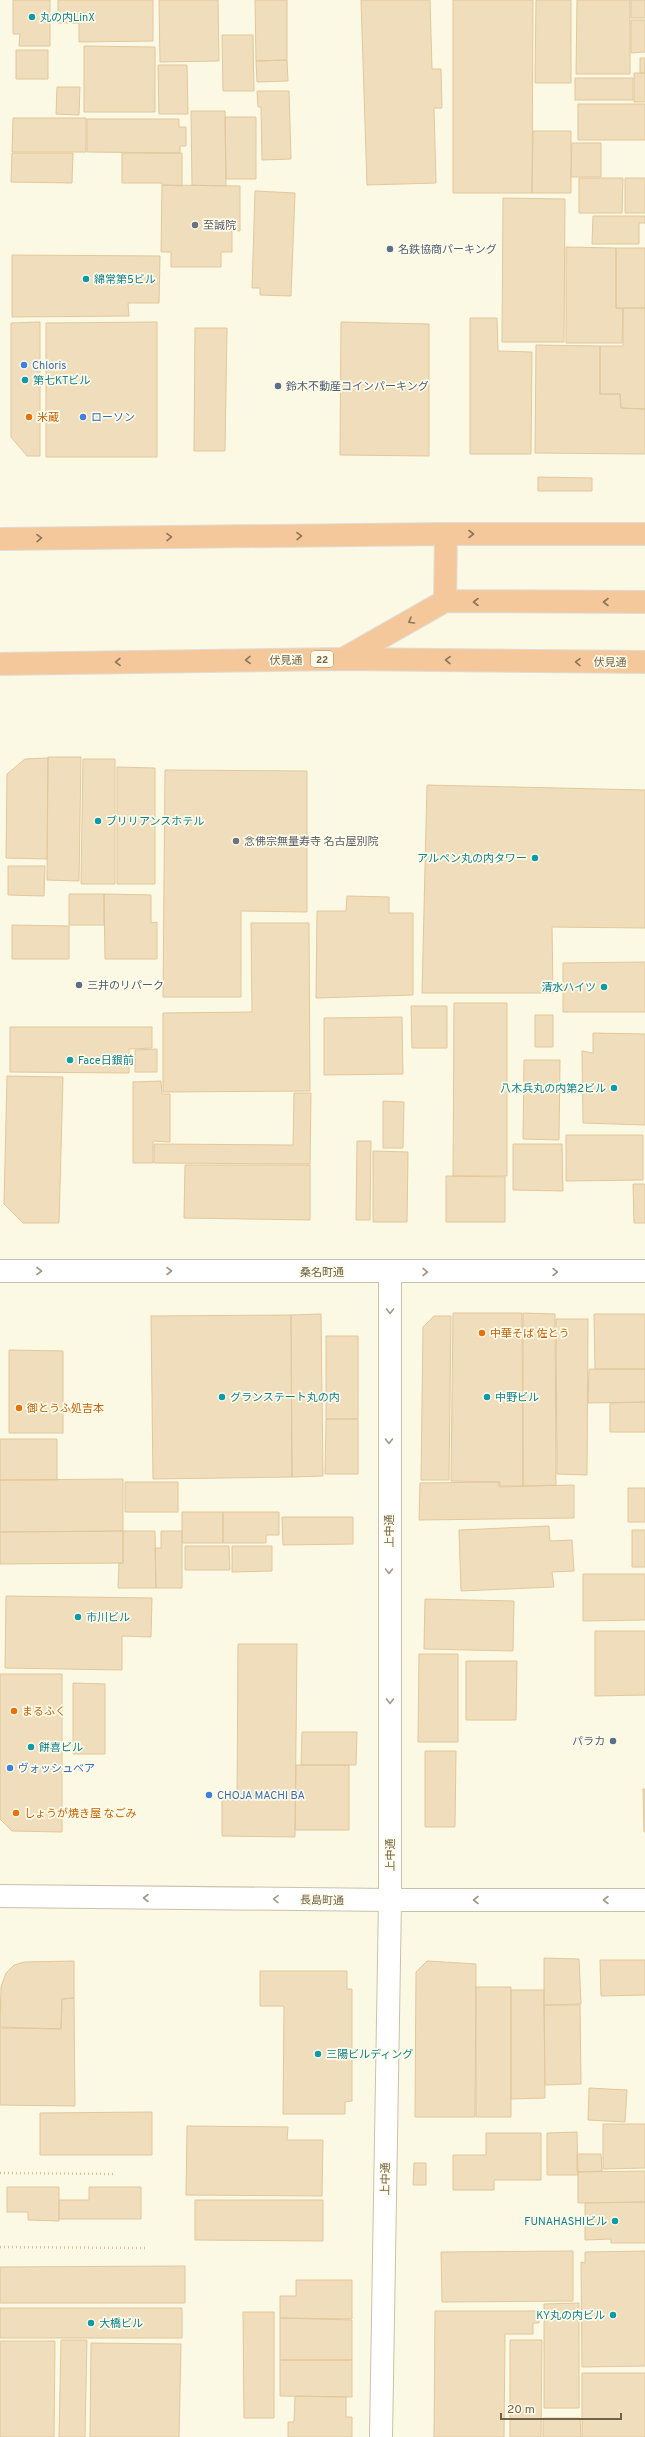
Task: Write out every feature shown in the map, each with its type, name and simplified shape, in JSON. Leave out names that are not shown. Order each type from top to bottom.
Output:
[{"type":"highway","points":[[445,602],[446,534]]},
{"type":"highway","points":[[0,539],[446,534],[645,534]]},
{"type":"highway","points":[[344,659],[445,602],[645,602]]},
{"type":"highway","name":"伏見通","points":[[0,664],[344,659],[645,662]]},
{"type":"street","name":"桑名町通","points":[[0,1271],[645,1271]]},
{"type":"street","name":"上中通","points":[[381,2437],[390,1900],[390,1272]]},
{"type":"street","name":"長島町通","points":[[0,1896],[390,1900],[645,1900]]},
{"type":"path","points":[[0,2173],[116,2174]]},
{"type":"path","points":[[0,2247],[147,2248]]},
{"type":"building","name":"丸の内LinX","points":[[13,0],[50,0],[50,46],[19,46],[20,34],[13,34]]},
{"type":"building","points":[[58,0],[153,0],[153,41],[79,42],[79,23],[58,23]]},
{"type":"building","points":[[159,0],[218,0],[219,61],[160,62]]},
{"type":"building","points":[[255,0],[287,0],[287,60],[256,61]]},
{"type":"building","points":[[361,0],[430,0],[432,69],[441,69],[442,108],[434,108],[436,183],[367,185]]},
{"type":"building","points":[[453,0],[533,0],[532,193],[453,193]]},
{"type":"building","points":[[536,0],[571,0],[571,83],[535,83]]},
{"type":"building","points":[[577,0],[630,0],[630,74],[576,74]]},
{"type":"building","points":[[631,0],[645,0],[645,18],[631,18]]},
{"type":"building","points":[[631,20],[645,20],[645,52],[631,53]]},
{"type":"building","points":[[222,35],[253,35],[254,91],[223,91]]},
{"type":"building","points":[[84,46],[155,47],[155,112],[84,112]]},
{"type":"building","points":[[16,50],[48,50],[48,79],[16,79]]},
{"type":"building","points":[[640,58],[645,58],[645,73],[640,73]]},
{"type":"building","points":[[287,60],[288,81],[257,82],[256,61]]},
{"type":"building","points":[[158,65],[187,65],[188,114],[159,114]]},
{"type":"building","points":[[634,73],[645,73],[645,102],[634,102]]},
{"type":"building","points":[[575,78],[633,78],[633,100],[575,100]]},
{"type":"building","points":[[57,87],[80,87],[79,115],[56,114]]},
{"type":"building","points":[[257,91],[289,91],[291,159],[262,160],[261,107],[258,107]]},
{"type":"building","points":[[578,104],[645,104],[645,140],[578,140]]},
{"type":"building","points":[[191,111],[225,111],[226,186],[192,185]]},
{"type":"building","points":[[225,117],[256,117],[256,179],[226,179]]},
{"type":"building","points":[[13,118],[86,118],[86,152],[12,152]]},
{"type":"building","points":[[87,119],[179,119],[179,127],[186,127],[186,146],[180,146],[180,153],[87,152]]},
{"type":"building","points":[[533,131],[571,131],[571,193],[532,193]]},
{"type":"building","points":[[572,143],[601,143],[601,177],[571,177]]},
{"type":"building","points":[[12,153],[73,153],[72,183],[11,182]]},
{"type":"building","points":[[122,153],[182,153],[182,186],[162,185],[162,183],[122,183]]},
{"type":"building","points":[[579,178],[623,178],[622,213],[579,213]]},
{"type":"building","points":[[625,178],[645,178],[645,213],[625,213]]},
{"type":"building","points":[[162,185],[240,186],[240,231],[232,230],[232,252],[221,252],[221,267],[171,267],[171,252],[161,252]]},
{"type":"building","points":[[255,191],[295,193],[291,296],[260,295],[260,288],[252,288]]},
{"type":"building","points":[[503,198],[565,199],[564,342],[502,342]]},
{"type":"building","points":[[593,216],[645,216],[645,223],[639,223],[639,244],[592,244]]},
{"type":"building","points":[[566,247],[616,248],[616,308],[623,309],[622,343],[566,343]]},
{"type":"building","points":[[616,248],[645,248],[645,308],[616,308]]},
{"type":"building","name":"綿常第5ビル","points":[[12,255],[160,256],[159,303],[128,303],[129,316],[12,317]]},
{"type":"building","points":[[623,308],[645,308],[645,409],[621,408],[620,394],[600,394],[600,346],[623,346]]},
{"type":"building","points":[[470,318],[497,318],[498,351],[532,352],[531,454],[470,454]]},
{"type":"building","name":"第七KTビル","points":[[40,322],[40,456],[27,456],[11,437],[11,323]]},
{"type":"building","points":[[157,322],[157,457],[46,457],[46,323]]},
{"type":"building","points":[[341,322],[429,324],[429,456],[340,455]]},
{"type":"building","points":[[195,328],[227,328],[225,451],[194,451]]},
{"type":"building","points":[[536,345],[600,346],[600,394],[620,394],[621,408],[645,409],[645,454],[535,453]]},
{"type":"building","points":[[538,477],[592,478],[592,491],[538,491]]},
{"type":"building","points":[[48,757],[81,757],[79,881],[47,880]]},
{"type":"building","points":[[48,758],[47,859],[6,858],[7,774],[25,759]]},
{"type":"building","name":"ブリリアンスホテル","points":[[83,759],[115,759],[115,884],[81,884]]},
{"type":"building","points":[[117,767],[155,768],[155,884],[117,884]]},
{"type":"building","name":"念佛宗無量寿寺 名古屋別院","points":[[165,770],[307,771],[307,912],[241,911],[241,997],[163,997]]},
{"type":"building","name":"アルペン丸の内タワー","points":[[427,785],[645,790],[645,928],[552,927],[553,993],[422,993]]},
{"type":"building","points":[[8,866],[45,866],[44,896],[8,895]]},
{"type":"building","points":[[69,894],[104,894],[104,925],[69,925]]},
{"type":"building","points":[[104,894],[151,895],[151,923],[157,922],[157,959],[105,959]]},
{"type":"building","points":[[347,896],[389,897],[389,913],[413,913],[413,995],[316,998],[317,911],[346,911]]},
{"type":"building","points":[[251,923],[309,923],[310,1091],[163,1092],[163,1013],[252,1012]]},
{"type":"building","points":[[12,925],[69,926],[69,959],[12,959]]},
{"type":"building","name":"清水ハイツ","points":[[645,962],[645,1012],[563,1012],[563,963]]},
{"type":"building","points":[[454,1003],[507,1003],[507,1176],[453,1176]]},
{"type":"building","points":[[411,1006],[447,1006],[447,1048],[412,1048]]},
{"type":"building","points":[[535,1015],[553,1015],[553,1047],[535,1047]]},
{"type":"building","points":[[402,1017],[403,1074],[324,1075],[324,1018]]},
{"type":"building","name":"Face日銀前","points":[[10,1027],[152,1027],[152,1048],[129,1049],[129,1073],[10,1072]]},
{"type":"building","name":"八木兵丸の内第2ビル","points":[[593,1033],[645,1034],[645,1125],[583,1123],[582,1051],[593,1053]]},
{"type":"building","points":[[157,1049],[157,1072],[135,1072],[135,1050]]},
{"type":"building","points":[[524,1060],[560,1060],[559,1140],[523,1139]]},
{"type":"building","points":[[7,1076],[63,1077],[59,1223],[23,1223],[4,1204]]},
{"type":"building","points":[[161,1081],[162,1094],[170,1094],[170,1142],[153,1141],[153,1163],[133,1163],[133,1082]]},
{"type":"building","points":[[294,1093],[311,1093],[310,1164],[154,1163],[154,1144],[293,1145]]},
{"type":"building","points":[[383,1101],[404,1102],[403,1148],[383,1148]]},
{"type":"building","points":[[566,1135],[643,1135],[643,1180],[566,1181]]},
{"type":"building","points":[[357,1141],[371,1141],[370,1220],[356,1220]]},
{"type":"building","points":[[513,1144],[562,1144],[563,1191],[513,1190]]},
{"type":"building","points":[[373,1151],[408,1152],[407,1222],[373,1222]]},
{"type":"building","points":[[185,1165],[310,1165],[310,1220],[184,1218]]},
{"type":"building","points":[[446,1176],[505,1177],[505,1222],[446,1222]]},
{"type":"building","points":[[633,1184],[645,1184],[645,1223],[634,1223]]},
{"type":"building","name":"中野ビル","points":[[453,1313],[522,1313],[523,1486],[500,1486],[500,1482],[451,1481]]},
{"type":"building","points":[[523,1313],[555,1314],[556,1485],[523,1486]]},
{"type":"building","points":[[321,1314],[323,1476],[292,1477],[291,1315]]},
{"type":"building","points":[[594,1314],[645,1314],[645,1369],[595,1369]]},
{"type":"building","name":"グランステート丸の内","points":[[291,1315],[292,1477],[153,1479],[151,1316]]},
{"type":"building","points":[[434,1316],[451,1316],[449,1480],[421,1480],[423,1327]]},
{"type":"building","points":[[556,1319],[588,1319],[587,1475],[557,1474]]},
{"type":"building","points":[[326,1336],[358,1336],[358,1419],[326,1419]]},
{"type":"building","points":[[9,1350],[63,1351],[63,1433],[9,1433]]},
{"type":"building","points":[[589,1369],[645,1369],[645,1402],[588,1403]]},
{"type":"building","points":[[645,1402],[645,1432],[610,1432],[610,1403]]},
{"type":"building","points":[[326,1419],[358,1419],[358,1474],[325,1474]]},
{"type":"building","points":[[0,1439],[57,1439],[57,1480],[0,1480]]},
{"type":"building","points":[[123,1479],[123,1531],[0,1532],[0,1480]]},
{"type":"building","points":[[125,1482],[178,1482],[178,1512],[125,1512]]},
{"type":"building","points":[[499,1482],[499,1487],[574,1485],[574,1518],[419,1520],[420,1483]]},
{"type":"building","points":[[628,1488],[645,1488],[645,1522],[628,1522]]},
{"type":"building","points":[[182,1512],[223,1512],[223,1543],[182,1543]]},
{"type":"building","points":[[223,1512],[279,1512],[279,1535],[266,1535],[266,1543],[223,1543]]},
{"type":"building","points":[[282,1517],[353,1517],[353,1544],[283,1545]]},
{"type":"building","points":[[549,1526],[550,1541],[572,1540],[574,1571],[552,1572],[554,1587],[461,1591],[459,1530]]},
{"type":"building","points":[[632,1530],[645,1530],[645,1567],[632,1567]]},
{"type":"building","points":[[123,1531],[123,1563],[0,1564],[0,1532]]},
{"type":"building","points":[[123,1531],[155,1531],[156,1588],[118,1588],[119,1563],[123,1563]]},
{"type":"building","points":[[161,1531],[182,1531],[182,1588],[156,1588],[155,1548],[161,1548]]},
{"type":"building","points":[[185,1546],[229,1546],[230,1570],[185,1570]]},
{"type":"building","points":[[232,1546],[272,1546],[272,1571],[232,1572]]},
{"type":"building","points":[[583,1574],[645,1574],[645,1620],[583,1621]]},
{"type":"building","name":"市川ビル","points":[[6,1596],[152,1598],[151,1637],[122,1636],[122,1670],[5,1668]]},
{"type":"building","points":[[425,1599],[514,1601],[513,1651],[424,1649]]},
{"type":"building","points":[[595,1631],[645,1631],[645,1695],[595,1696]]},
{"type":"building","points":[[238,1644],[297,1644],[295,1837],[222,1836],[222,1800],[237,1800]]},
{"type":"building","points":[[419,1654],[458,1654],[458,1742],[418,1742]]},
{"type":"building","points":[[466,1661],[517,1661],[516,1720],[466,1720]]},
{"type":"building","name":"餅喜ビル","points":[[0,1674],[62,1674],[62,1832],[12,1831],[0,1819]]},
{"type":"building","points":[[73,1683],[105,1684],[105,1754],[73,1754]]},
{"type":"building","points":[[302,1732],[357,1732],[356,1765],[301,1765]]},
{"type":"building","points":[[425,1751],[456,1751],[455,1827],[425,1827]]},
{"type":"building","points":[[296,1765],[349,1765],[349,1830],[295,1830]]},
{"type":"building","points":[[643,1789],[645,1789],[645,1832],[644,1832]]},
{"type":"building","points":[[544,1958],[579,1959],[581,2004],[544,2005]]},
{"type":"building","points":[[600,1960],[645,1960],[645,1995],[601,1996]]},
{"type":"building","points":[[74,1961],[74,1998],[62,1999],[61,2029],[0,2027],[1,1987],[6,1973],[14,1965],[24,1962]]},
{"type":"building","points":[[427,1961],[476,1964],[475,2117],[415,2117],[416,1972]]},
{"type":"building","name":"三陽ビルディング","points":[[260,1971],[347,1971],[347,1989],[352,1989],[352,2101],[345,2102],[345,2114],[283,2114],[284,2006],[260,2006]]},
{"type":"building","points":[[476,1987],[511,1987],[511,2117],[476,2117]]},
{"type":"building","points":[[511,1990],[544,1990],[545,2098],[511,2099]]},
{"type":"building","points":[[74,1998],[75,2106],[0,2105],[0,2028],[61,2029],[62,1999]]},
{"type":"building","points":[[544,2005],[580,2005],[581,2084],[545,2085]]},
{"type":"building","points":[[589,2088],[627,2090],[625,2122],[588,2120]]},
{"type":"building","points":[[152,2112],[152,2155],[40,2155],[40,2113]]},
{"type":"building","points":[[603,2124],[645,2124],[645,2168],[603,2169]]},
{"type":"building","points":[[187,2126],[288,2127],[287,2140],[323,2140],[322,2196],[186,2195]]},
{"type":"building","points":[[577,2132],[578,2175],[547,2175],[547,2133]]},
{"type":"building","points":[[486,2133],[541,2133],[541,2180],[494,2180],[494,2190],[453,2190],[453,2155],[486,2155]]},
{"type":"building","points":[[577,2154],[601,2154],[602,2171],[577,2172]]},
{"type":"building","points":[[414,2163],[426,2163],[426,2185],[413,2185]]},
{"type":"building","points":[[645,2171],[645,2202],[578,2203],[578,2172]]},
{"type":"building","points":[[7,2187],[59,2187],[59,2221],[28,2220],[28,2212],[7,2212]]},
{"type":"building","points":[[89,2187],[141,2187],[141,2219],[59,2219],[59,2200],[89,2200]]},
{"type":"building","points":[[195,2200],[323,2200],[323,2241],[195,2240]]},
{"type":"building","name":"FUNAHASHIビル","points":[[645,2202],[645,2243],[611,2243],[611,2239],[585,2240],[585,2203]]},
{"type":"building","points":[[573,2251],[573,2301],[442,2302],[441,2252]]},
{"type":"building","name":"KY丸の内ビル","points":[[645,2251],[645,2366],[582,2367],[581,2262],[585,2263],[585,2252]]},
{"type":"building","points":[[185,2266],[185,2303],[0,2303],[0,2267]]},
{"type":"building","points":[[296,2280],[352,2280],[352,2319],[280,2318],[280,2296],[296,2296]]},
{"type":"building","points":[[579,2303],[579,2408],[544,2408],[544,2304]]},
{"type":"building","name":"大橋ビル","points":[[0,2308],[182,2308],[182,2338],[0,2338]]},
{"type":"building","points":[[435,2311],[539,2311],[539,2323],[533,2323],[533,2334],[505,2334],[504,2437],[434,2437]]},
{"type":"building","points":[[243,2312],[274,2312],[274,2418],[244,2418]]},
{"type":"building","points":[[280,2318],[352,2320],[352,2360],[280,2360]]},
{"type":"building","points":[[61,2340],[87,2340],[85,2437],[59,2437]]},
{"type":"building","points":[[510,2340],[542,2340],[541,2437],[510,2437]]},
{"type":"building","points":[[0,2341],[55,2341],[54,2437],[0,2437]]},
{"type":"building","points":[[91,2343],[181,2344],[179,2437],[90,2437]]},
{"type":"building","points":[[280,2360],[352,2360],[352,2397],[280,2396]]},
{"type":"building","points":[[582,2373],[645,2373],[645,2437],[582,2437]]},
{"type":"building","points":[[295,2396],[346,2397],[346,2417],[352,2417],[352,2437],[288,2437],[288,2422],[294,2422]]},
{"type":"building","points":[[543,2418],[580,2418],[581,2437],[543,2437]]},
{"type":"place","name":"丸の内LinX","points":[[32,17]]},
{"type":"place","name":"至誠院","points":[[195,225]]},
{"type":"place","name":"名鉄協商パーキング","points":[[390,249]]},
{"type":"place","name":"綿常第5ビル","points":[[86,279]]},
{"type":"place","name":"Chloris","points":[[24,365]]},
{"type":"place","name":"第七KTビル","points":[[25,380]]},
{"type":"place","name":"鈴木不動産コインパーキング","points":[[278,386]]},
{"type":"place","name":"米蔵","points":[[29,417]]},
{"type":"place","name":"ローソン","points":[[83,417]]},
{"type":"place","name":"ブリリアンスホテル","points":[[98,821]]},
{"type":"place","name":"念佛宗無量寿寺 名古屋別院","points":[[236,841]]},
{"type":"place","name":"アルペン丸の内タワー","points":[[535,858]]},
{"type":"place","name":"三井のリパーク","points":[[79,985]]},
{"type":"place","name":"清水ハイツ","points":[[604,987]]},
{"type":"place","name":"Face日銀前","points":[[70,1060]]},
{"type":"place","name":"八木兵丸の内第2ビル","points":[[614,1088]]},
{"type":"place","name":"中華そば 佐とう","points":[[482,1333]]},
{"type":"place","name":"グランステート丸の内","points":[[222,1397]]},
{"type":"place","name":"中野ビル","points":[[487,1397]]},
{"type":"place","name":"御とうふ処吉本","points":[[19,1408]]},
{"type":"place","name":"市川ビル","points":[[78,1617]]},
{"type":"place","name":"まるふく","points":[[14,1711]]},
{"type":"place","name":"パラカ","points":[[613,1741]]},
{"type":"place","name":"餅喜ビル","points":[[31,1747]]},
{"type":"place","name":"ヴォッシュベア","points":[[10,1768]]},
{"type":"place","name":"CHOJA MACHI BA","points":[[209,1795]]},
{"type":"place","name":"しょうが焼き屋 なごみ","points":[[16,1813]]},
{"type":"place","name":"三陽ビルディング","points":[[318,2054]]},
{"type":"place","name":"FUNAHASHIビル","points":[[615,2221]]},
{"type":"place","name":"KY丸の内ビル","points":[[613,2315]]},
{"type":"place","name":"大橋ビル","points":[[91,2323]]}]
